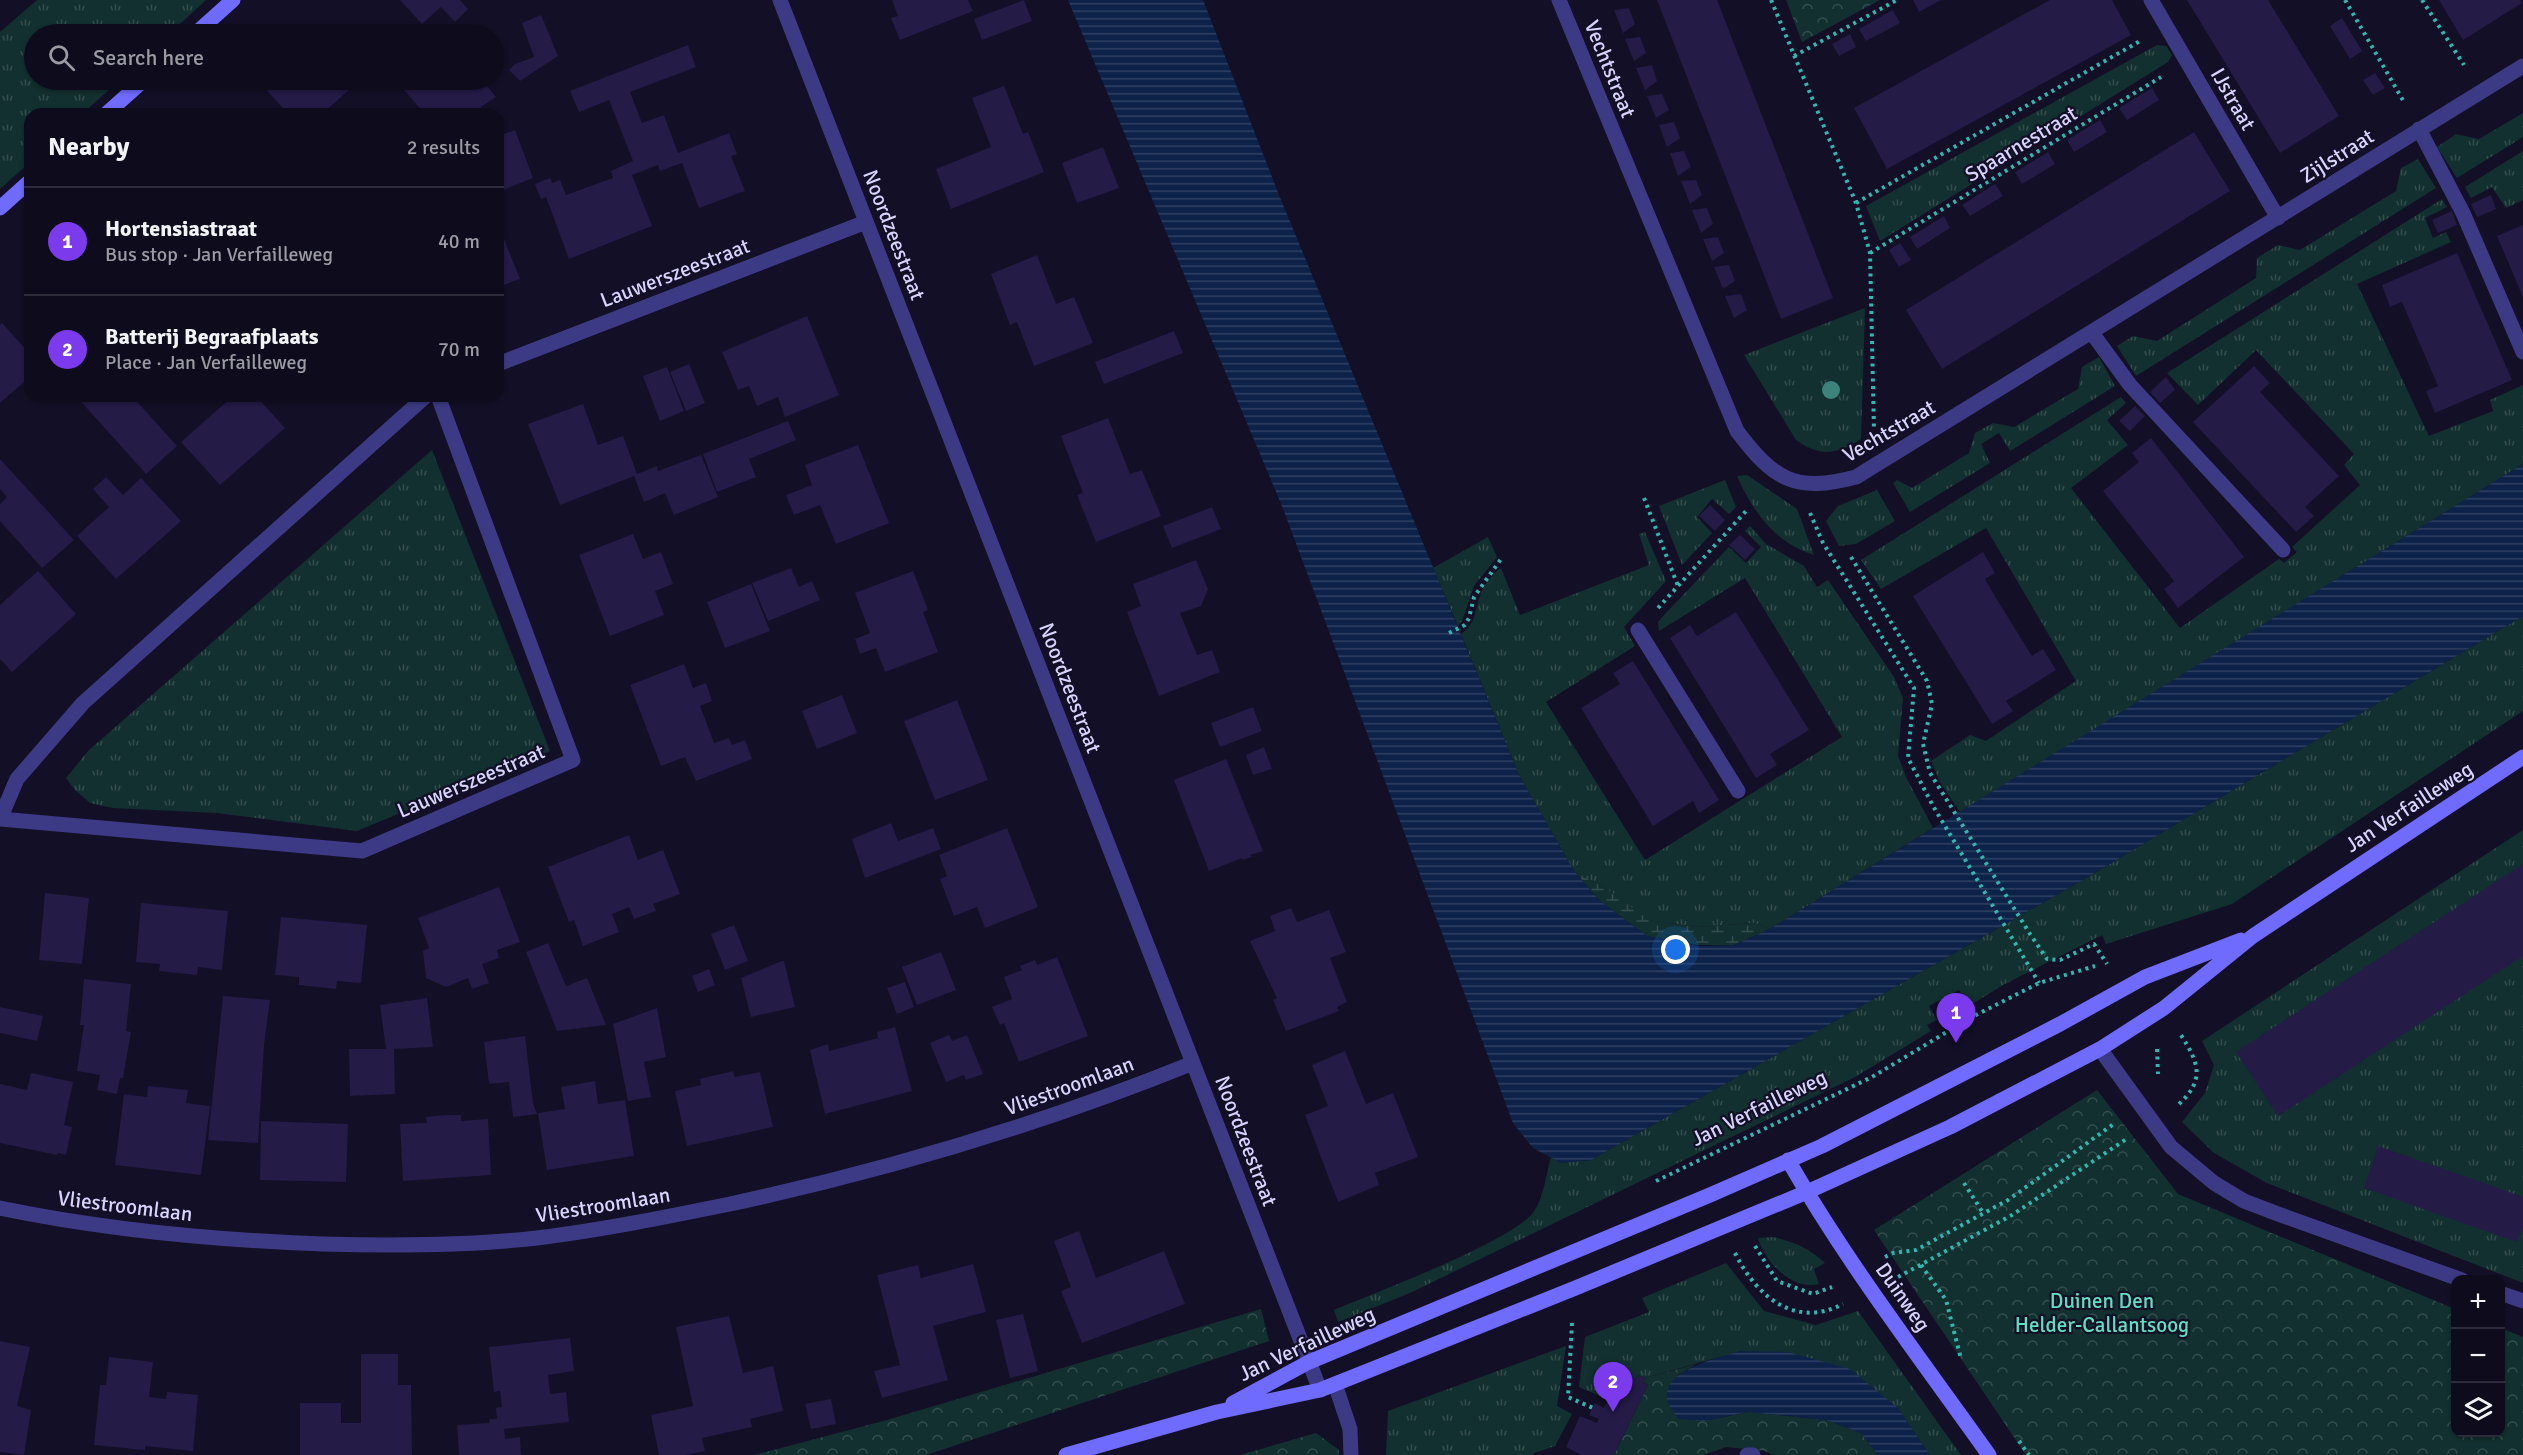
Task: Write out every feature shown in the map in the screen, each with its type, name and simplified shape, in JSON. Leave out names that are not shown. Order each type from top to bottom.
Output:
[{"type":"street","points":[[206,24],[233,0]]},
{"type":"street","name":"Noordzeestraat","points":[[780,0],[1320,1390]]},
{"type":"street","name":"Vechtstraat","points":[[1559,0],[1737,431],[1767,468],[1797,482],[1828,484],[1856,477],[2278,218]]},
{"type":"street","name":"IJstraat","points":[[2151,0],[2278,218]]},
{"type":"street","name":"Zijlstraat","points":[[2278,218],[2523,66]]},
{"type":"street","points":[[113,108],[133,90]]},
{"type":"street","points":[[2419,129],[2463,213],[2523,352]]},
{"type":"street","points":[[0,208],[24,187]]},
{"type":"street","name":"Lauwerszeestraat","points":[[504,362],[866,222]]},
{"type":"street","points":[[2092,333],[2130,385],[2283,550]]},
{"type":"street","name":"Lauwerszeestraat","points":[[419,402],[83,703],[17,779],[0,819],[362,851],[573,760],[440,402]]},
{"type":"street","points":[[1638,630],[1738,791]]},
{"type":"street","name":"Jan Verfailleweg","points":[[1066,1455],[1217,1412],[1320,1390],[1573,1290],[1807,1192],[1950,1127],[2100,1049],[2144,1021],[2164,1008],[2253,936],[2523,758]]},
{"type":"street","name":"Jan Verfailleweg","points":[[1217,1412],[1309,1362],[1679,1209],[1822,1146],[1988,1062],[2145,977],[2253,936]]},
{"type":"street","points":[[2100,1049],[2171,1147],[2189,1163],[2244,1201],[2451,1276]]},
{"type":"street","name":"Vliestroomlaan","points":[[0,1208],[71,1223],[240,1241],[402,1246],[536,1238],[661,1219],[823,1184],[958,1147],[1100,1100],[1193,1063]]},
{"type":"street","name":"Duinweg","points":[[1788,1160],[1872,1290],[1989,1455]]},
{"type":"street","points":[[2505,1295],[2523,1301]]},
{"type":"street","points":[[1335,1384],[1350,1429],[1351,1455]]},
{"type":"street","points":[[1746,1455],[1753,1455]]},
{"type":"path","points":[[1772,0],[1856,203],[1870,253],[1874,466]]},
{"type":"path","points":[[1794,56],[1897,0]]},
{"type":"path","points":[[2345,0],[2419,129]]},
{"type":"path","points":[[2422,0],[2480,92]]},
{"type":"path","points":[[1856,203],[2166,26]]},
{"type":"path","name":"Spaarnestraat","points":[[1870,253],[2187,61]]},
{"type":"path","points":[[1797,482],[1823,543],[1914,688],[1908,758],[1933,806],[2039,983]]},
{"type":"path","points":[[1644,498],[1678,586]]},
{"type":"path","points":[[1638,630],[1746,512]]},
{"type":"path","points":[[1851,557],[1927,681],[1932,704],[1923,744],[1930,773],[2030,934],[2047,959],[2060,960],[2094,944],[2106,963]]},
{"type":"path","points":[[1449,633],[1465,625],[1474,597],[1501,559]]},
{"type":"path","name":"Jan Verfailleweg","points":[[1653,1182],[1872,1077],[1970,1018],[2039,983],[2131,955],[2145,977]]},
{"type":"path","points":[[1722,1226],[1742,1268],[1765,1296],[1805,1313],[1819,1314],[1834,1309],[2012,1215],[2186,1097],[2197,1076],[2194,1056],[2164,1008]]},
{"type":"path","points":[[1742,1218],[1758,1253],[1777,1281],[1813,1294],[1834,1286],[1893,1253],[1916,1250],[2008,1200],[2164,1090],[2159,1082],[2157,1047],[2161,1045],[2144,1021]]},
{"type":"path","points":[[1964,1184],[1983,1213]]},
{"type":"path","name":"Duinweg","points":[[1921,1265],[1946,1300],[1960,1358],[1967,1368]]},
{"type":"path","points":[[1573,1290],[1568,1397],[1593,1408]]},
{"type":"path","points":[[2015,1436],[2029,1455]]},
{"type":"green space","points":[[37,0],[206,0],[180,24],[24,24],[24,90],[109,90],[89,108],[24,108],[24,167],[0,189],[0,32]]},
{"type":"green space","points":[[1786,0],[1880,0],[1802,42]]},
{"type":"green space","points":[[2157,45],[2166,46],[2172,55],[2168,62],[1880,241],[1866,206]]},
{"type":"green space","points":[[2523,113],[2523,137],[2457,178],[2437,147],[2456,134],[2479,139]]},
{"type":"green space","points":[[2523,151],[2523,200],[2506,208],[2492,187],[2471,198],[2465,187]]},
{"type":"green space","points":[[2418,159],[2436,188],[2136,376],[2117,346],[2133,336],[2157,341],[2256,278],[2257,258],[2278,245],[2300,250],[2396,191],[2401,168]]},
{"type":"green space","points":[[2442,199],[2447,207],[2425,218],[2433,238],[2446,232],[2451,242],[2357,284],[2429,436],[2493,411],[2490,400],[2523,385],[2523,464],[1960,812],[1940,782],[1931,761],[1970,735],[1986,741],[2076,681],[1986,528],[1881,589],[1861,560],[2121,397],[2126,403],[2107,420],[2128,445],[2071,488],[2180,628],[2279,559],[2284,563],[2297,552],[2292,547],[2360,485],[2344,465],[2354,454],[2256,350],[2198,405],[2167,373]]},
{"type":"green space","points":[[1865,308],[1861,439],[1836,451],[1814,450],[1796,440],[1744,355]]},
{"type":"green space","points":[[2099,357],[2115,386],[2010,451],[1999,433],[1981,444],[1990,463],[1910,512],[1893,483],[1897,480],[1912,488],[1969,453],[1975,433],[1993,423],[2014,427],[2078,389],[2082,367]]},
{"type":"green space","points":[[432,450],[550,751],[357,831],[217,813],[113,808],[90,803],[75,790],[66,778],[88,751]]},
{"type":"green space","points":[[1747,475],[1797,509],[1814,555],[1788,543],[1758,514],[1737,476]]},
{"type":"green space","points":[[1725,480],[1736,507],[1729,514],[1712,499],[1697,517],[1712,533],[1682,565],[1659,506]]},
{"type":"green space","points":[[1877,490],[1895,521],[1856,544],[1839,546],[1826,521],[1838,506]]},
{"type":"green space","points":[[1750,526],[1766,544],[1804,566],[1817,587],[1828,580],[1894,677],[1903,698],[1898,756],[1907,779],[1933,828],[1770,929],[1754,923],[1697,927],[1648,920],[1607,889],[1574,871],[1519,775],[1461,634],[1473,620],[1479,597],[1486,584],[1501,568],[1520,615],[1649,565],[1639,534],[1645,532],[1666,581],[1624,627],[1635,646],[1546,702],[1645,860],[1842,737],[1745,578],[1659,631],[1658,622],[1729,547],[1746,563],[1761,547],[1745,531]]},
{"type":"green space","points":[[1488,537],[1497,557],[1474,586],[1462,621],[1458,626],[1433,568]]},
{"type":"green space","points":[[2523,616],[2523,711],[2232,904],[2106,944],[2102,935],[2003,985],[1969,1006],[1959,990],[1929,1006],[1937,1020],[1927,1025],[1931,1031],[1855,1077],[1410,1293],[1338,1322],[1334,1310],[1442,1265],[1502,1236],[1523,1222],[1538,1204],[1551,1157],[1561,1163],[1591,1160],[2088,877]]},
{"type":"green space","points":[[2523,830],[2523,1283],[2267,1183],[2214,1153],[2182,1122],[2205,1093],[2214,1065],[2202,1041]]},
{"type":"green space","points":[[1574,871],[1607,889],[1649,920],[1697,927],[1754,923],[1770,929],[1734,945],[1696,945],[1647,936],[1600,901]]},
{"type":"green space","name":"Duinen Den Helder-Callantsoog","points":[[2097,1090],[2178,1194],[2451,1307],[2451,1437],[2505,1437],[2505,1330],[2523,1337],[2523,1455],[2026,1455],[1874,1230]]},
{"type":"green space","points":[[1773,1237],[1801,1246],[1825,1263],[1814,1269],[1819,1284],[1799,1283],[1781,1273],[1773,1265],[1758,1238]]},
{"type":"green space","points":[[1726,1263],[1764,1311],[1816,1325],[1858,1311],[1961,1455],[1930,1455],[1897,1407],[1741,1351],[1645,1378],[1638,1375],[1636,1379],[1616,1369],[1602,1397],[1579,1387],[1585,1337],[1649,1312],[1642,1298]]},
{"type":"green space","points":[[1261,1309],[1269,1341],[926,1455],[754,1455],[887,1420]]},
{"type":"green space","points":[[1566,1346],[1557,1406],[1572,1414],[1555,1446],[1534,1453],[1534,1455],[1386,1455],[1388,1411]]},
{"type":"green space","points":[[1697,1364],[1678,1375],[1705,1421],[1748,1412],[1826,1420],[1861,1433],[1878,1455],[1773,1455],[1765,1451],[1726,1447],[1703,1455],[1614,1455],[1648,1385],[1643,1382],[1645,1378]]},
{"type":"green space","points":[[1316,1433],[1339,1450],[1339,1455],[1240,1455]]},
{"type":"water","points":[[1068,0],[1203,0],[1279,195],[1519,775],[1574,871],[1600,901],[1647,936],[1697,946],[1734,945],[1770,929],[2523,464],[2523,616],[2088,877],[1591,1160],[1561,1163],[1533,1148],[1513,1123],[1282,506]]},
{"type":"water","points":[[1741,1351],[1788,1352],[1850,1369],[1897,1407],[1930,1455],[1878,1455],[1861,1433],[1826,1420],[1748,1412],[1705,1421],[1678,1419],[1668,1403],[1667,1392],[1672,1382],[1692,1367]]},
{"type":"building","points":[[400,0],[460,0],[468,9],[455,22],[441,7],[422,24]]},
{"type":"building","points":[[892,0],[968,0],[973,11],[900,40],[891,18],[898,16]]},
{"type":"building","points":[[1024,0],[1032,21],[982,40],[974,19]]},
{"type":"building","points":[[1657,0],[1717,0],[1833,298],[1781,319]]},
{"type":"building","points":[[1913,0],[1941,0],[1919,12]]},
{"type":"building","points":[[2050,0],[2112,0],[2131,35],[1887,169],[1854,108]]},
{"type":"building","points":[[2187,0],[2268,0],[2339,116],[2280,153]]},
{"type":"building","points":[[2439,0],[2520,0],[2522,3],[2463,40]]},
{"type":"building","points":[[1629,8],[1635,24],[1623,33],[1614,10]]},
{"type":"building","points":[[1893,10],[1900,23],[1866,41],[1859,29]]},
{"type":"building","points":[[541,15],[558,56],[520,81],[509,70],[515,64],[534,57],[522,23]]},
{"type":"building","points":[[2342,18],[2362,51],[2350,59],[2330,26]]},
{"type":"building","points":[[1850,34],[1856,47],[1839,56],[1832,44]]},
{"type":"building","points":[[1640,37],[1646,53],[1634,61],[1625,39]]},
{"type":"building","points":[[688,45],[696,67],[630,92],[642,123],[664,115],[678,153],[729,133],[737,154],[731,156],[745,191],[699,208],[682,163],[660,171],[658,165],[632,175],[652,226],[569,259],[546,197],[541,199],[535,184],[550,178],[552,183],[560,180],[566,195],[613,178],[611,171],[633,161],[609,100],[579,112],[570,91]]},
{"type":"building","points":[[1652,65],[1657,81],[1645,90],[1636,68]]},
{"type":"building","points":[[2375,73],[2385,88],[2373,95],[2363,80]]},
{"type":"building","points":[[1004,86],[1023,134],[1028,132],[1044,172],[951,209],[936,169],[991,147],[972,98]]},
{"type":"building","points":[[2152,88],[2159,100],[2127,120],[2119,108]]},
{"type":"building","points":[[267,90],[349,90],[329,108],[283,108]]},
{"type":"building","points":[[404,90],[490,90],[496,97],[481,108],[420,108]]},
{"type":"building","points":[[1662,94],[1669,110],[1656,118],[1647,96]]},
{"type":"building","points":[[2100,120],[2107,132],[2074,152],[2067,140]]},
{"type":"building","points":[[1674,122],[1680,138],[1667,147],[1659,125]]},
{"type":"building","points":[[515,130],[533,178],[504,190],[504,134]]},
{"type":"building","points":[[2194,132],[2230,191],[1942,369],[1906,310]]},
{"type":"building","points":[[1103,147],[1119,188],[1077,203],[1062,163]]},
{"type":"building","points":[[1684,151],[1691,167],[1678,176],[1670,153]]},
{"type":"building","points":[[2048,152],[2055,164],[2022,184],[2015,172]]},
{"type":"building","points":[[1696,180],[1702,195],[1690,204],[1681,181]]},
{"type":"building","points":[[1995,184],[2003,196],[1970,216],[1962,205]]},
{"type":"building","points":[[2491,195],[2496,209],[2477,217],[2471,204]]},
{"type":"building","points":[[1707,208],[1713,224],[1701,233],[1692,210]]},
{"type":"building","points":[[2452,211],[2457,225],[2438,233],[2432,220]]},
{"type":"building","points":[[1944,216],[1950,228],[1917,249],[1910,237]]},
{"type":"building","points":[[2523,225],[2523,297],[2497,236]]},
{"type":"building","points":[[1718,237],[1724,253],[1712,261],[1703,239]]},
{"type":"building","points":[[504,239],[520,279],[504,285]]},
{"type":"building","points":[[1900,243],[1911,260],[1899,267],[1889,250]]},
{"type":"building","points":[[2457,253],[2512,380],[2435,413],[2426,391],[2438,386],[2402,302],[2390,307],[2382,285]]},
{"type":"building","points":[[1037,255],[1056,304],[1074,297],[1093,343],[1034,366],[1017,322],[1010,325],[991,274]]},
{"type":"building","points":[[1729,265],[1735,281],[1723,289],[1714,267]]},
{"type":"building","points":[[1741,294],[1747,310],[1734,318],[1725,296]]},
{"type":"building","points":[[807,316],[839,395],[785,417],[778,397],[757,406],[749,386],[738,390],[722,352]]},
{"type":"building","points":[[2,323],[24,347],[24,382],[0,403],[0,325]]},
{"type":"building","points":[[1174,331],[1183,353],[1104,384],[1095,362]]},
{"type":"building","points":[[689,364],[705,403],[686,411],[670,372]]},
{"type":"building","points":[[2254,366],[2270,383],[2260,392],[2339,476],[2305,507],[2314,516],[2296,532],[2193,422]]},
{"type":"building","points":[[667,367],[684,411],[660,421],[643,376]]},
{"type":"building","points":[[2166,377],[2175,390],[2160,403],[2150,392]]},
{"type":"building","points":[[81,402],[137,402],[177,446],[146,474]]},
{"type":"building","points":[[226,402],[261,402],[285,428],[220,485],[181,442]]},
{"type":"building","points":[[583,404],[598,445],[623,436],[637,474],[657,466],[658,471],[701,455],[718,497],[674,515],[665,493],[644,502],[634,476],[560,505],[528,424]]},
{"type":"building","points":[[2135,406],[2145,416],[2130,431],[2119,421]]},
{"type":"building","points":[[1108,418],[1130,474],[1142,470],[1161,516],[1096,542],[1077,495],[1083,493],[1061,436]]},
{"type":"building","points":[[788,421],[796,440],[749,459],[756,477],[717,492],[703,454]]},
{"type":"building","points":[[2151,438],[2244,557],[2178,608],[2164,589],[2174,581],[2103,491],[2139,462],[2132,453]]},
{"type":"building","points":[[858,445],[889,523],[836,544],[820,505],[794,515],[786,495],[812,485],[805,465]]},
{"type":"building","points":[[0,459],[74,540],[42,568],[0,521],[0,504],[7,497],[0,489]]},
{"type":"building","points":[[106,477],[123,495],[141,478],[181,521],[116,579],[77,536],[109,507],[93,489]]},
{"type":"building","points":[[1710,505],[1725,520],[1715,531],[1699,516]]},
{"type":"building","points":[[1212,507],[1221,529],[1172,548],[1163,526]]},
{"type":"building","points":[[633,534],[643,559],[661,552],[673,584],[655,591],[664,615],[610,636],[579,555]]},
{"type":"building","points":[[1740,535],[1755,549],[1745,560],[1729,545]]},
{"type":"building","points":[[1983,552],[1995,573],[1985,579],[1996,598],[2032,656],[2043,649],[2056,670],[2006,701],[2013,711],[1992,724],[1913,596]]},
{"type":"building","points":[[1196,560],[1208,589],[1201,606],[1180,613],[1197,655],[1212,650],[1220,672],[1159,696],[1127,612],[1141,606],[1133,584]]},
{"type":"building","points":[[791,568],[799,587],[812,581],[820,600],[768,621],[752,583]]},
{"type":"building","points":[[38,571],[76,614],[12,672],[0,659],[0,605]]},
{"type":"building","points":[[913,571],[928,610],[923,612],[938,652],[885,672],[876,648],[860,654],[855,639],[870,633],[855,593]]},
{"type":"building","points":[[751,584],[770,631],[725,648],[707,602]]},
{"type":"building","points":[[1736,612],[1809,730],[1770,754],[1777,765],[1756,778],[1670,638],[1690,625],[1697,636]]},
{"type":"building","points":[[1633,661],[1719,800],[1699,813],[1693,801],[1653,826],[1581,708],[1620,684],[1613,673]]},
{"type":"building","points":[[684,664],[693,688],[706,683],[712,701],[700,706],[714,743],[729,738],[732,745],[745,740],[752,759],[696,781],[685,757],[661,766],[630,685]]},
{"type":"building","points":[[842,695],[857,733],[817,749],[802,711]]},
{"type":"building","points":[[957,700],[988,780],[935,800],[904,721]]},
{"type":"building","points":[[1253,707],[1262,731],[1220,747],[1211,723]]},
{"type":"building","points":[[1264,747],[1272,769],[1253,775],[1246,755]]},
{"type":"building","points":[[1226,759],[1263,851],[1250,855],[1252,857],[1242,860],[1242,858],[1209,871],[1174,780]]},
{"type":"building","points":[[891,823],[898,841],[933,828],[941,849],[865,878],[852,839]]},
{"type":"building","points":[[1007,828],[1038,907],[985,928],[977,907],[954,916],[940,879],[947,876],[939,855]]},
{"type":"building","points":[[629,835],[638,860],[663,850],[680,894],[653,904],[656,911],[634,919],[629,907],[612,914],[619,932],[583,946],[574,920],[569,922],[548,867]]},
{"type":"building","points":[[2523,864],[2523,956],[2278,1116],[2236,1052]]},
{"type":"building","points":[[499,887],[520,942],[497,950],[499,958],[482,964],[489,983],[472,989],[468,978],[446,987],[426,978],[423,951],[429,948],[418,918]]},
{"type":"building","points":[[45,893],[89,898],[82,964],[39,960]]},
{"type":"building","points":[[141,903],[228,911],[222,970],[198,967],[197,975],[159,971],[160,964],[136,962]]},
{"type":"building","points":[[1291,908],[1297,922],[1329,910],[1346,952],[1330,958],[1347,1002],[1337,1007],[1339,1011],[1286,1031],[1273,1000],[1277,998],[1250,941],[1275,931],[1270,916]]},
{"type":"building","points":[[281,917],[367,925],[361,983],[337,981],[336,989],[299,985],[299,977],[275,975]]},
{"type":"building","points":[[734,925],[748,961],[725,970],[711,934]]},
{"type":"building","points":[[548,943],[566,986],[587,978],[606,1025],[557,1031],[526,952]]},
{"type":"building","points":[[941,952],[956,990],[917,1005],[902,967]]},
{"type":"building","points":[[1057,957],[1088,1036],[1019,1062],[1004,1023],[1000,1025],[992,1007],[1012,999],[1004,977],[1022,970],[1020,966],[1035,960],[1037,965]]},
{"type":"building","points":[[784,961],[795,1007],[751,1017],[741,978]]},
{"type":"building","points":[[709,969],[715,985],[698,992],[692,976]]},
{"type":"building","points":[[84,979],[131,984],[126,1031],[131,1032],[123,1078],[120,1078],[117,1094],[97,1090],[100,1075],[77,1071],[84,1025],[80,1025]]},
{"type":"building","points":[[905,982],[914,1007],[897,1014],[887,988]]},
{"type":"building","points":[[223,996],[270,1000],[264,1045],[258,1143],[208,1140]]},
{"type":"building","points":[[427,998],[433,1047],[394,1049],[395,1094],[350,1096],[349,1049],[386,1049],[380,1005]]},
{"type":"building","points":[[0,1007],[43,1016],[37,1041],[0,1033]]},
{"type":"building","points":[[657,1008],[666,1057],[644,1062],[651,1097],[628,1101],[613,1024]]},
{"type":"building","points":[[895,1027],[912,1091],[825,1114],[810,1050],[828,1044],[829,1051],[878,1038],[877,1032]]},
{"type":"building","points":[[949,1035],[952,1041],[967,1035],[983,1074],[966,1080],[964,1075],[946,1082],[930,1043]]},
{"type":"building","points":[[525,1036],[533,1103],[537,1114],[513,1117],[509,1082],[489,1084],[484,1042]]},
{"type":"building","points":[[1345,1051],[1366,1104],[1393,1093],[1418,1157],[1375,1173],[1379,1185],[1338,1202],[1305,1115],[1328,1106],[1312,1065]]},
{"type":"building","points":[[733,1071],[735,1077],[760,1072],[773,1127],[687,1146],[675,1091],[701,1085],[700,1079]]},
{"type":"building","points":[[31,1073],[73,1082],[64,1125],[72,1127],[66,1155],[0,1143],[0,1084],[27,1090]]},
{"type":"building","points":[[595,1081],[598,1104],[625,1100],[634,1156],[547,1170],[538,1113],[565,1109],[561,1087]]},
{"type":"building","points":[[148,1086],[188,1090],[186,1103],[210,1106],[201,1175],[115,1165],[124,1094],[147,1097]]},
{"type":"building","points":[[461,1115],[461,1121],[488,1119],[491,1175],[403,1181],[400,1124],[427,1123],[426,1117]]},
{"type":"building","points":[[261,1121],[348,1124],[346,1182],[260,1180]]},
{"type":"building","points":[[2378,1146],[2523,1197],[2523,1226],[2517,1242],[2364,1188]]},
{"type":"building","points":[[1079,1231],[1096,1278],[1164,1251],[1185,1304],[1082,1343],[1061,1291],[1071,1287],[1054,1241]]},
{"type":"building","points":[[973,1264],[986,1312],[933,1326],[948,1380],[882,1398],[874,1371],[900,1365],[877,1275],[918,1265],[921,1278]]},
{"type":"building","points":[[1023,1314],[1038,1371],[1010,1378],[996,1320]]},
{"type":"building","points":[[729,1316],[743,1373],[773,1366],[783,1411],[750,1419],[752,1427],[702,1438],[705,1451],[686,1455],[659,1455],[651,1415],[693,1406],[676,1327]]},
{"type":"building","points":[[570,1338],[574,1371],[548,1375],[550,1394],[566,1392],[569,1422],[504,1429],[505,1439],[520,1437],[521,1455],[459,1455],[457,1425],[489,1423],[490,1419],[497,1419],[496,1408],[502,1407],[500,1391],[494,1392],[489,1347]]},
{"type":"building","points":[[0,1341],[30,1347],[17,1406],[31,1410],[24,1455],[0,1452]]},
{"type":"building","points":[[361,1354],[398,1354],[398,1385],[411,1385],[412,1455],[300,1455],[300,1403],[341,1403],[341,1423],[361,1423]]},
{"type":"building","points":[[109,1357],[153,1362],[149,1397],[166,1399],[167,1392],[198,1395],[193,1451],[145,1446],[145,1450],[94,1445],[100,1385],[106,1385]]},
{"type":"building","points":[[1622,1372],[1636,1379],[1638,1375],[1645,1378],[1643,1382],[1648,1385],[1614,1455],[1582,1455],[1566,1447],[1580,1416],[1597,1423],[1599,1419],[1589,1415],[1595,1403],[1604,1408]]},
{"type":"building","points":[[831,1399],[836,1424],[811,1429],[805,1404]]},
{"type":"place","name":"Hortensiastraat","points":[[1956,1043]]},
{"type":"place","name":"Batterij Begraafplaats","points":[[1613,1412]]}]
